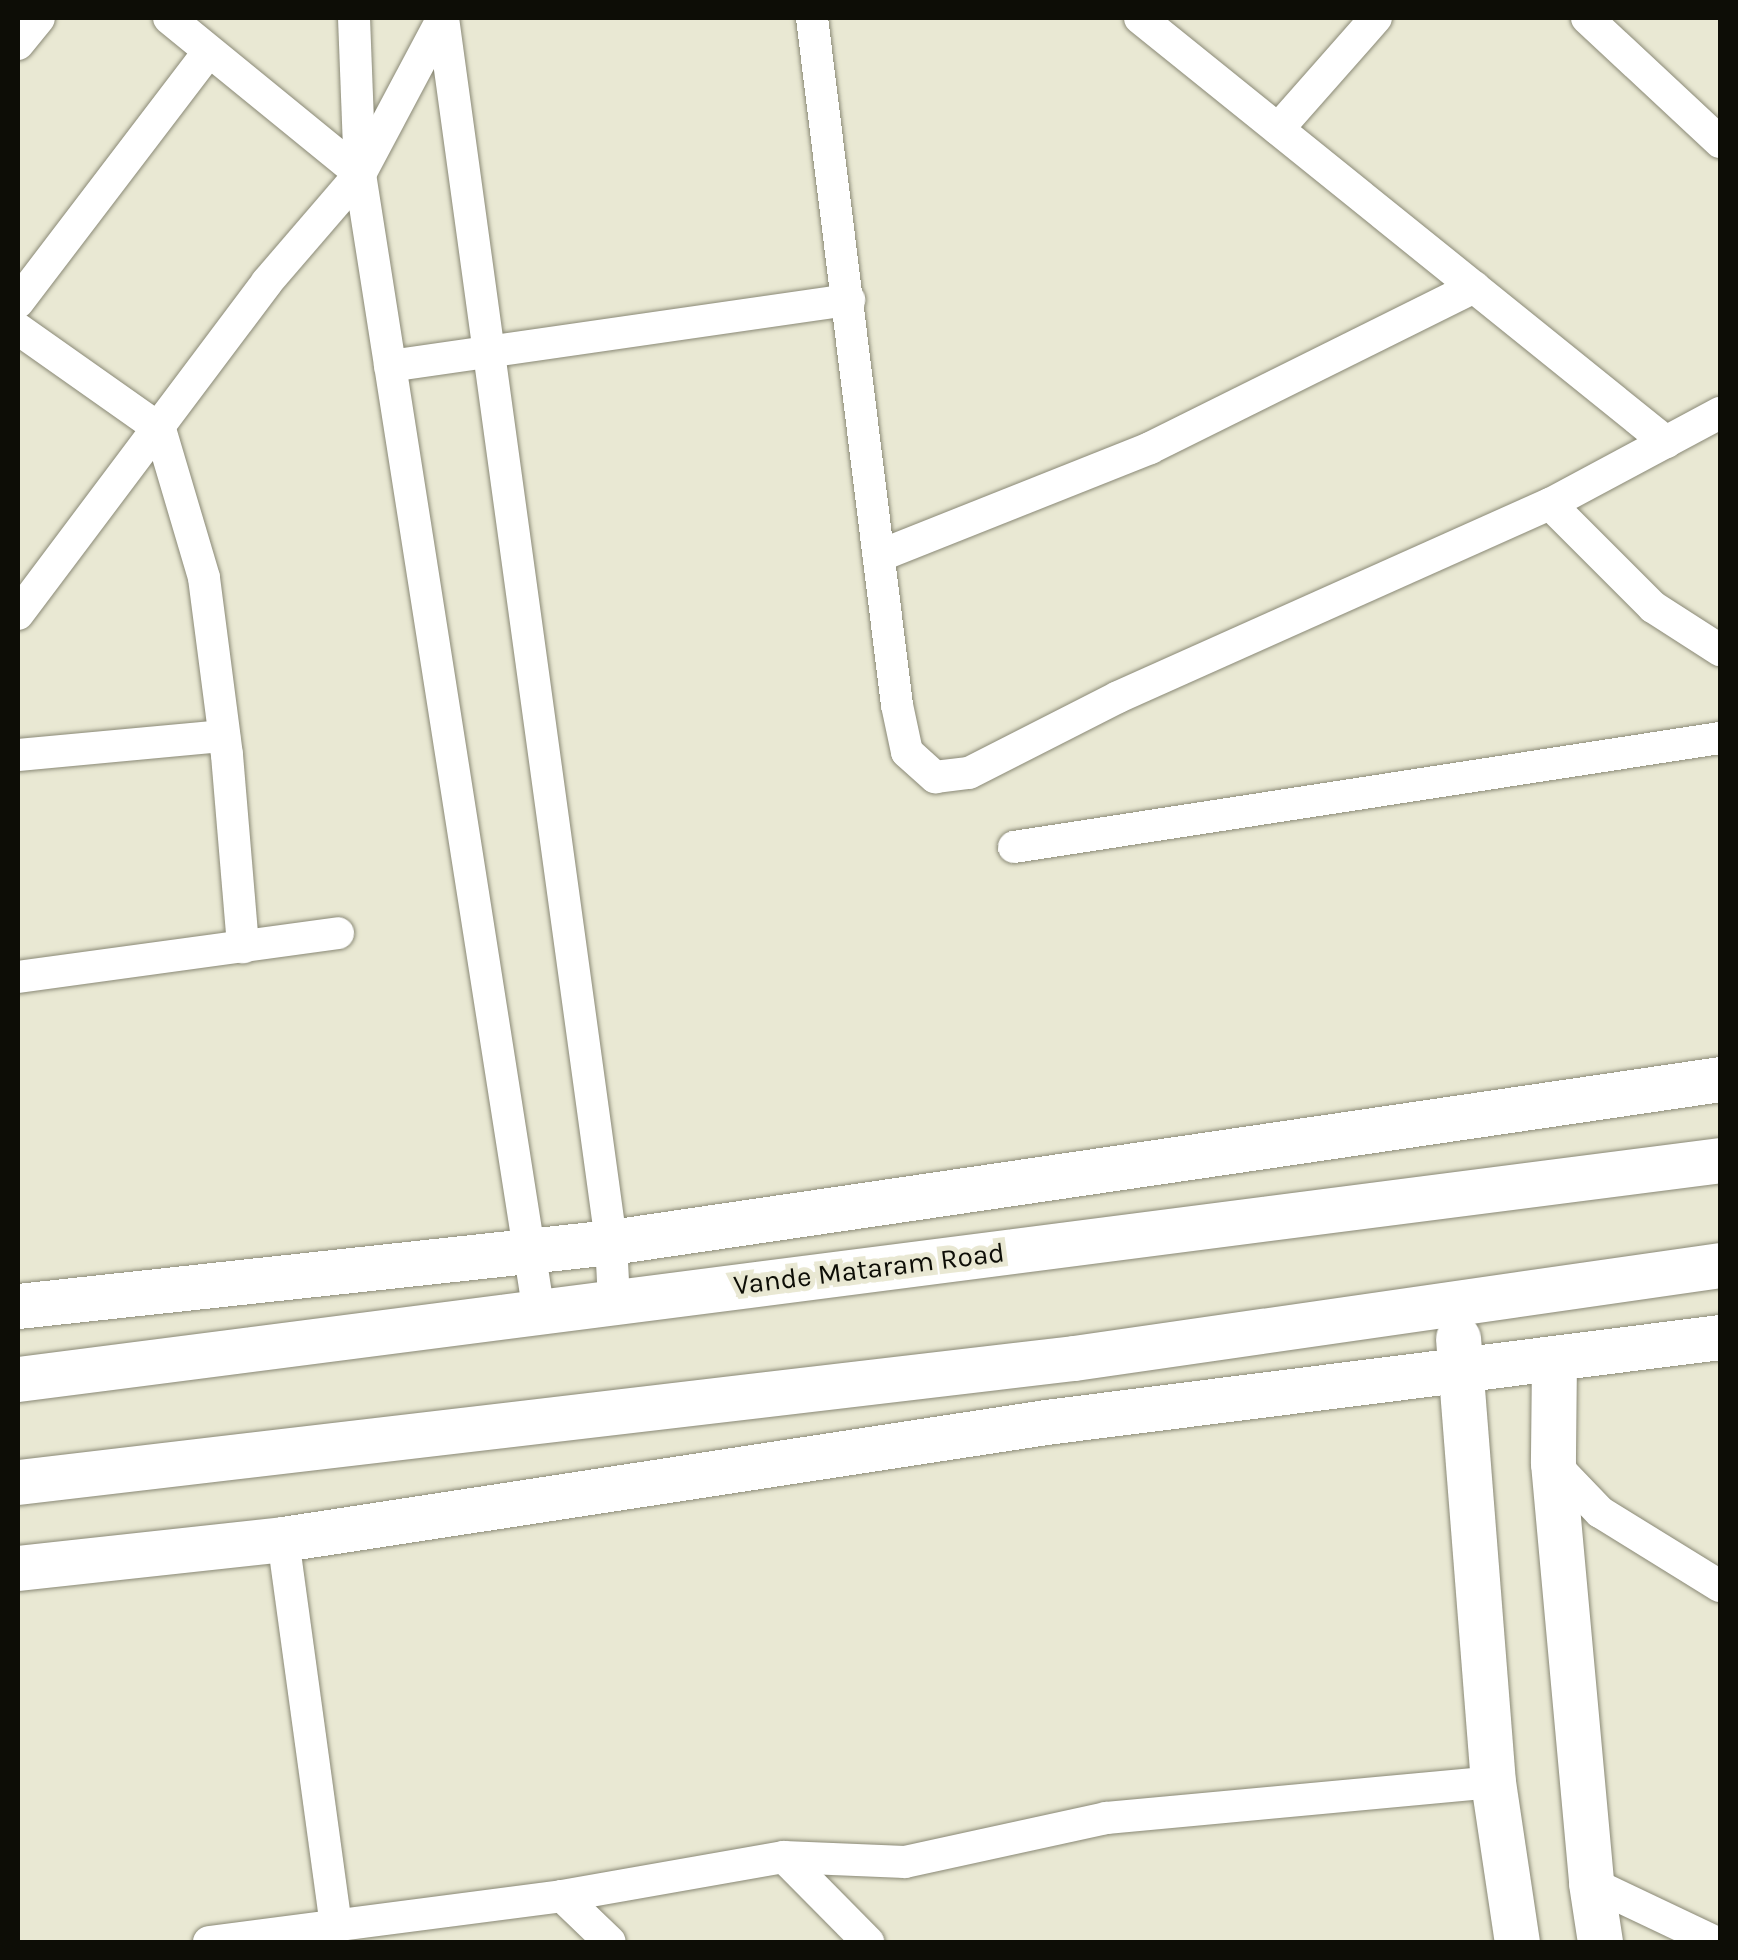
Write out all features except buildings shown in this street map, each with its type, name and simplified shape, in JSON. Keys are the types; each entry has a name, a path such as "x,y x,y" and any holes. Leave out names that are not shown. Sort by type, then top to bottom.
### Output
{"street":[{"path":"18,44 39,18"},
{"path":"168,18 360,174"},
{"path":"354,18 360,174 526,1252 539,1313"},
{"path":"18,614 267,282 360,174 443,18"},
{"path":"443,18 611,1242 614,1301"},
{"path":"812,18 896,705 907,752 935,777 969,773 1134,690 1550,504 1720,413"},
{"path":"1140,18 1666,442"},
{"path":"1278,129 1376,18"},
{"path":"1593,20 1720,142"},
{"path":"18,302 208,51"},
{"path":"879,556 1150,448 1474,287"},
{"path":"390,366 849,300"},
{"path":"18,329 160,429 204,578 244,947"},
{"path":"1550,504 1653,607 1720,650"},
{"path":"18,755 224,736"},
{"path":"1014,847 1720,738"},
{"path":"18,977 338,932"},
{"path":"18,1306 611,1242 1720,1079"},
{"name":"Vande Mataram Road","path":"18,1380 1720,1160"},
{"path":"18,1482 1074,1358 1456,1306 1720,1264"},
{"path":"1456,1306 1493,1782 1516,1942"},
{"path":"18,1568 283,1539 1046,1422 1720,1337"},
{"path":"1554,1359 1554,1463 1591,1883 1600,1942"},
{"path":"1554,1463 1600,1512 1720,1586"},
{"path":"283,1539 336,1926"},
{"path":"217,1942 562,1896 784,1857 905,1862 1106,1818 1493,1782"},
{"path":"784,1857 868,1942"},
{"path":"1591,1883 1715,1942"},
{"path":"562,1896 610,1942"}]}
